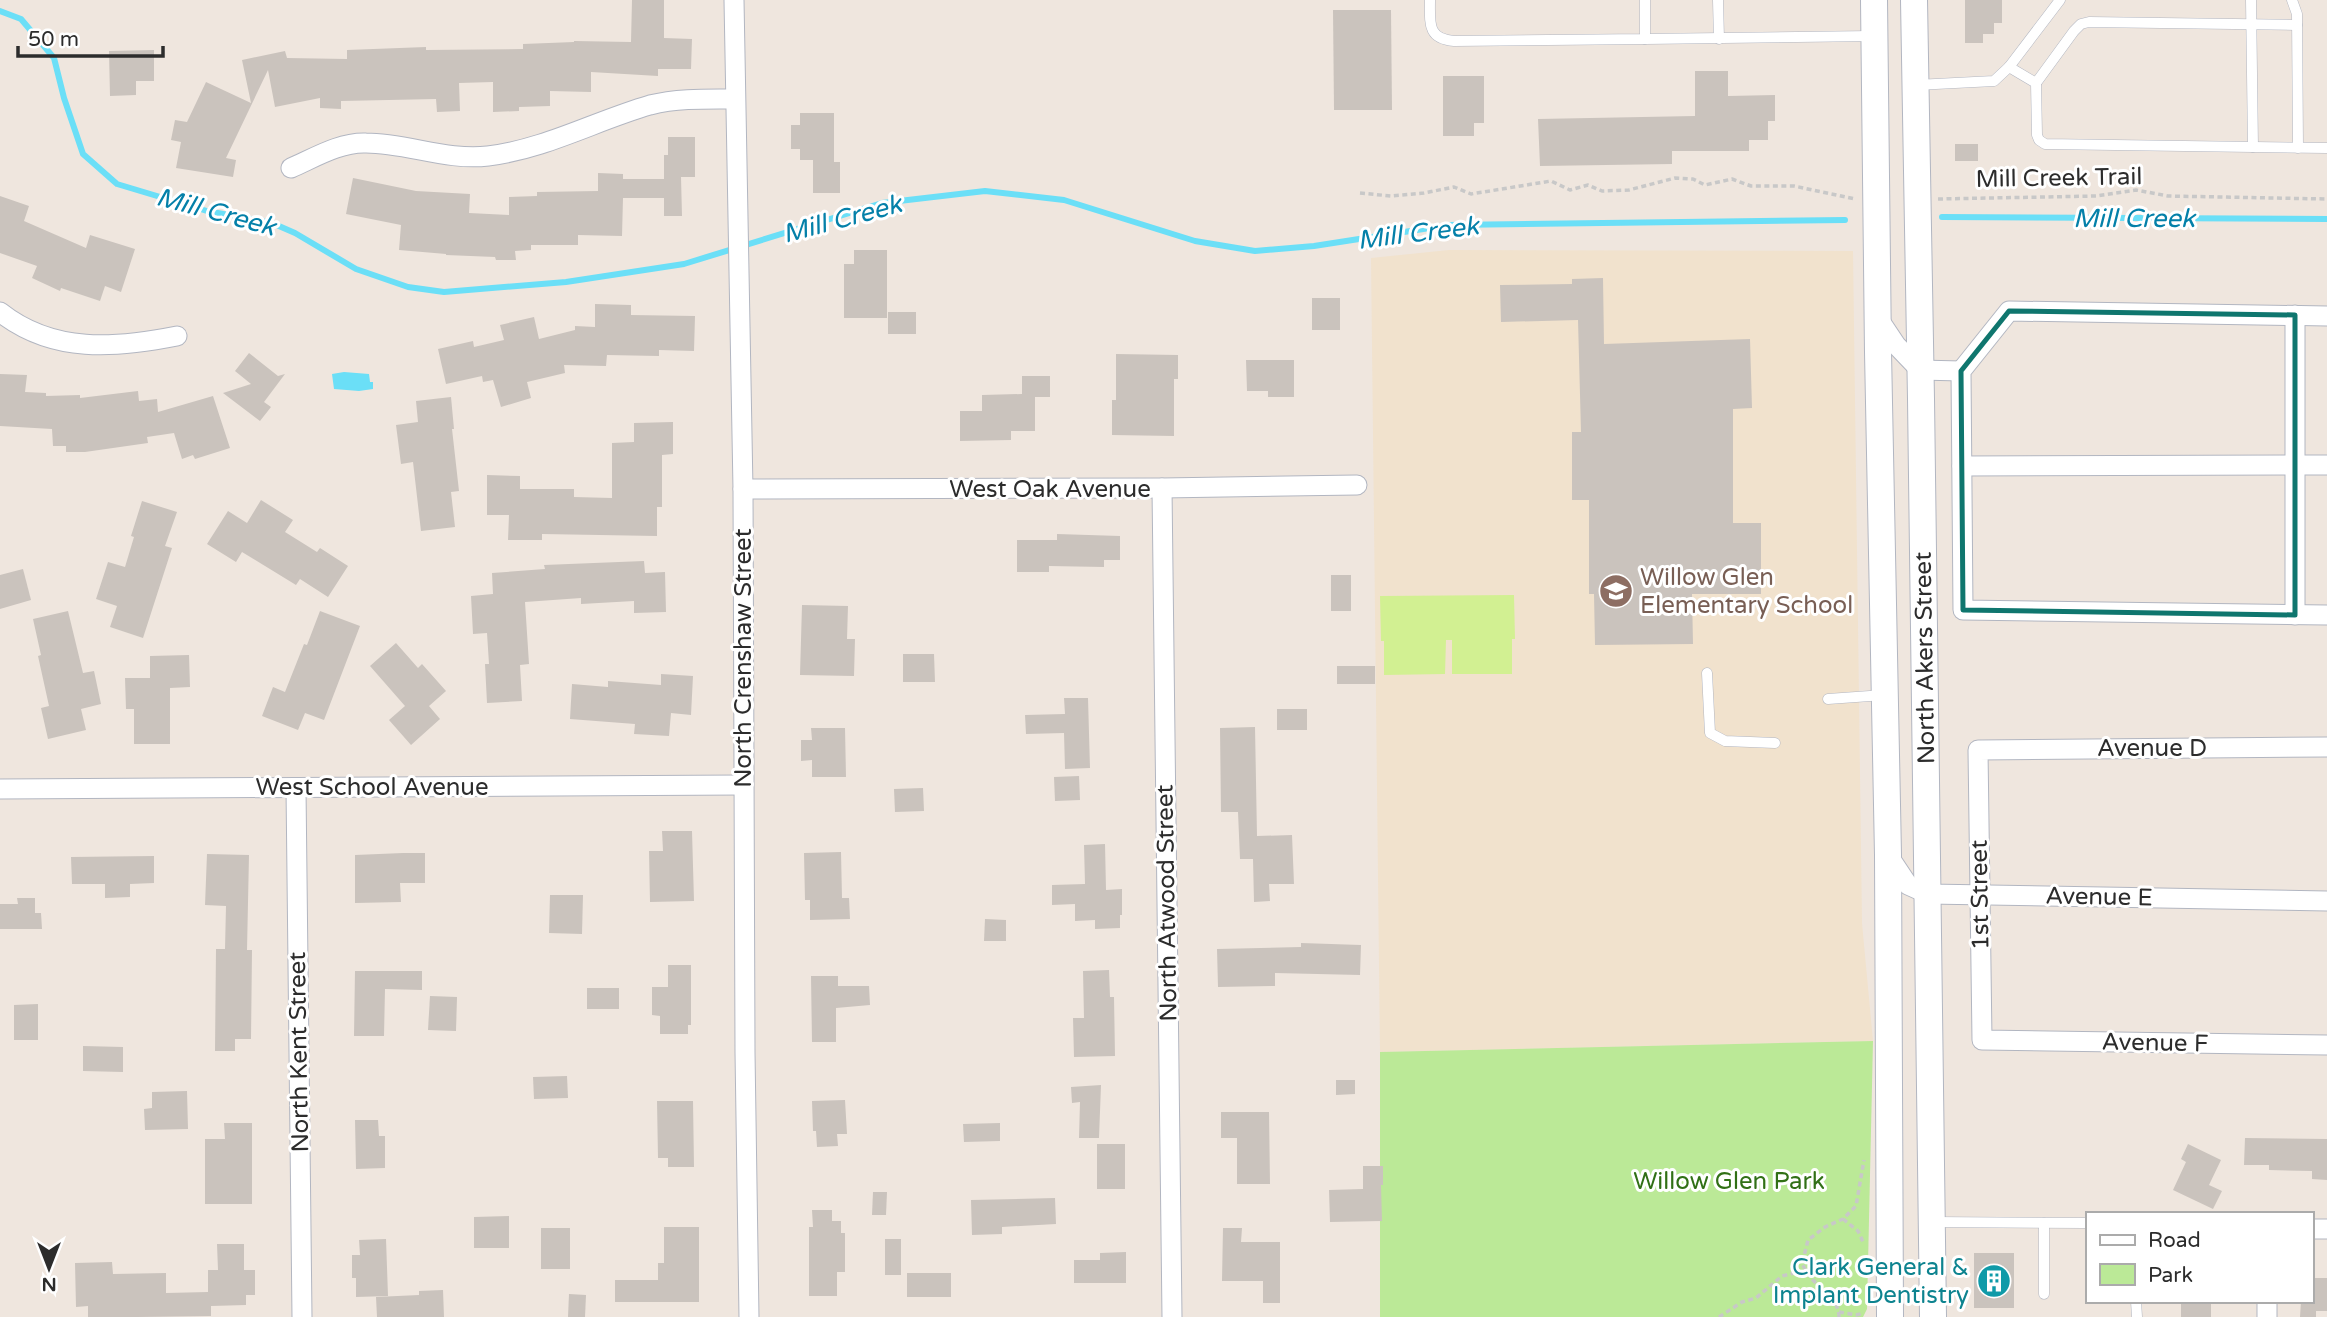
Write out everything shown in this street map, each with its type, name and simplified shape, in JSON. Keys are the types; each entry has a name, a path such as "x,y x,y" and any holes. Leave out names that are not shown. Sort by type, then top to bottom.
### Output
{"main road":[{"name":"North Akers Street","path":"1874,0 1888,855 1877,1315"},
{"name":"North Akers Street","path":"1914,0 1933,1317"}],"street":[{"name":"North Crenshaw Street","path":"734,0 743,489 743,785 749,1317"},
{"path":"291,168 337,148 365,142 441,154 485,157 520,151 563,138 653,104 691,99 735,99"},
{"path":"2327,316 2010,311 1961,371 1964,610 2327,615"},
{"path":"0,312 41,334 74,344 112,346 177,336"},
{"path":"2295,315 2295,615"},
{"path":"1878,317 1896,345 1920,370 1961,371"},
{"path":"1962,466 2327,465"},
{"name":"West Oak Avenue","path":"743,489 1357,485"},
{"name":"North Atwood Street","path":"1162,488 1172,1317"},
{"name":"Avenue D","path":"1978,750 2327,747"},
{"name":"1st Street","path":"1978,750 1982,1040"},
{"name":"West School Avenue","path":"0,789 743,785"},
{"name":"North Kent Street","path":"296,788 302,1317"},
{"path":"1888,855 1908,885 1928,894"},
{"name":"Avenue E","path":"1928,894 2327,901"},
{"name":"Avenue F","path":"1982,1040 2327,1045"}],"lane":[{"path":"1430,0 1432,30 1435,36 1443,40 1875,36"},
{"path":"1645,0 1646,39"},
{"path":"1718,0 1718,39"},
{"path":"1916,85 1994,81 2009,66 2060,0"},
{"path":"2251,0 2253,146"},
{"path":"2292,0 2297,14 2298,148"},
{"path":"2297,25 2081,24 2036,83 2037,135 2039,141 2045,144 2327,148"},
{"path":"2009,66 2036,83"},
{"path":"1707,673 1710,733 1724,741 1775,743"},
{"path":"1828,699 1884,695"},
{"path":"1931,1222 2086,1223"},
{"path":"2044,1223 2044,1294"}],"path":[{"path":"1360,192 1391,196 1454,187 1471,194 1551,181 1570,190 1588,186 1602,191 1629,190 1675,178 1693,179 1704,185 1732,179 1751,186 1794,186 1853,199 1877,201"},
{"name":"Mill Creek Trail","path":"1918,198 2096,196 2136,190 2168,196 2327,199"},
{"path":"1864,1160 1856,1206 1843,1219 1825,1227 1808,1240 1802,1264 1833,1299 1839,1315 1877,1315"},
{"path":"1843,1219 1858,1231 1864,1244"},
{"path":"1719,1317 1742,1302 1756,1298 1782,1276 1794,1273 1809,1274"}],"highlighted area":[{"path":"2009,311 2295,315 2295,615 1963,610 1961,371"}],"shaded area":[{"name":"Willow Glen Elementary School","path":"1449,250 1853,251 1862,923 1873,1041 1380,1052 1371,258"}],"green space":[{"path":"1514,595 1515,639 1512,639 1512,674 1452,674 1452,640 1446,640 1445,674 1384,675 1380,596"},
{"name":"Willow Glen Park","path":"1873,1041 1867,1309 1863,1317 1380,1317 1380,1052"}],"water":[{"path":"332,374 369,374 373,389 334,389"}],"building":[{"path":"632,0 664,0 664,38 692,39 691,69 658,69 658,76 591,72 591,92 550,91 550,106 519,107 519,111 493,112 493,82 459,83 460,111 437,112 436,99 341,101 341,109 320,108 320,98 275,107 268,70 226,158 236,160 233,177 176,168 181,142 171,140 175,120 187,122 206,82 251,103 242,60 285,51 287,58 347,59 347,50 426,47 426,50 523,49 523,44 631,42"},
{"path":"1965,0 2002,0 2002,23 1994,23 1994,34 1983,34 1983,43 1965,43"},
{"path":"1333,10 1391,10 1392,110 1334,110"},
{"path":"154,50 154,81 136,81 136,95 110,96 109,51"},
{"path":"1695,71 1728,71 1728,96 1775,95 1775,121 1768,121 1768,140 1749,140 1749,151 1672,151 1672,164 1540,166 1538,119 1695,116"},
{"path":"1443,76 1484,76 1484,123 1474,123 1474,136 1443,136"},
{"path":"800,113 834,113 834,162 840,162 840,193 813,193 813,160 800,160 800,149 791,149 791,125 800,125"},
{"path":"668,137 695,137 695,177 681,177 682,216 664,216 664,198 623,198 622,236 578,235 578,245 531,245 531,250 515,251 516,260 496,260 495,257 399,250 401,225 346,214 353,178 416,191 470,194 469,213 509,215 509,197 537,196 537,192 598,191 598,173 623,174 623,179 664,179 664,155 668,155"},
{"path":"1955,144 1978,144 1978,161 1955,161"},
{"path":"0,196 29,206 24,221 86,248 90,235 135,249 121,292 105,286 100,301 61,288 60,291 32,278 37,266 0,253"},
{"path":"854,250 887,250 887,318 844,318 844,264 854,264"},
{"path":"1603,278 1604,344 1750,339 1752,408 1733,409 1733,523 1761,523 1761,594 1692,594 1693,644 1595,645 1594,594 1589,594 1589,500 1572,500 1572,432 1581,432 1578,320 1501,322 1500,285 1572,284 1572,279"},
{"path":"1312,298 1340,298 1340,330 1312,330"},
{"path":"595,304 631,305 631,315 695,316 694,351 659,350 659,356 607,355 606,366 564,365 565,373 527,382 531,398 501,407 493,380 483,382 482,376 446,384 438,349 473,341 474,347 504,340 500,325 534,317 539,339 575,330 575,326 595,327"},
{"path":"888,312 916,312 916,334 888,334"},
{"path":"249,353 278,376 285,374 264,402 271,407 260,421 223,393 251,384 235,371"},
{"path":"1116,354 1178,355 1178,379 1174,379 1174,436 1112,435 1112,400 1116,400"},
{"path":"1246,360 1294,360 1294,397 1268,397 1268,391 1247,391"},
{"path":"0,374 27,375 25,392 46,393 46,396 80,395 80,398 138,391 139,401 157,399 158,412 213,396 230,448 195,459 193,455 182,459 174,433 147,437 148,443 66,452 66,446 53,446 52,429 0,426"},
{"path":"1022,376 1050,376 1050,397 1035,397 1035,431 1011,431 1011,440 960,441 960,411 982,411 982,395 1022,394"},
{"path":"451,397 459,491 451,492 455,527 421,531 413,462 401,464 396,425 418,422 416,401"},
{"path":"673,422 673,454 662,455 662,507 657,507 657,536 542,534 542,540 508,540 509,515 487,515 487,475 520,476 520,489 574,489 574,497 612,498 612,443 634,442 634,423"},
{"path":"261,500 293,520 285,532 317,552 320,548 348,566 328,597 300,579 296,585 242,552 236,562 207,544 228,511 247,523"},
{"path":"142,501 177,512 165,546 172,548 143,638 110,627 117,606 96,599 108,562 125,567"},
{"path":"1057,534 1120,536 1120,560 1104,560 1104,567 1049,566 1049,572 1017,572 1017,540 1057,540"},
{"path":"644,561 645,573 665,572 666,612 634,613 634,601 581,604 581,598 525,602 529,664 520,665 522,701 487,703 487,633 473,634 471,596 493,594 492,573 545,569 544,565"},
{"path":"23,569 31,600 0,609 0,575"},
{"path":"1331,575 1351,575 1351,611 1331,611"},
{"path":"802,605 848,606 847,639 855,639 854,676 800,675"},
{"path":"68,611 83,673 94,671 101,704 81,709 86,730 48,739 41,708 49,706 33,619"},
{"path":"320,611 360,626 324,720 305,713 298,730 262,716 273,687 285,692"},
{"path":"396,643 418,668 422,664 446,691 429,706 440,719 411,745 389,720 405,706 370,666"},
{"path":"903,654 934,654 935,682 903,682"},
{"path":"189,655 190,687 170,688 170,744 134,744 134,709 126,709 125,678 150,678 150,656"},
{"path":"1337,666 1375,666 1375,684 1337,684"},
{"path":"661,674 693,676 691,715 671,713 669,736 634,734 635,724 570,719 572,684 608,687 608,681 661,685"},
{"path":"1064,698 1088,698 1090,768 1065,769 1064,733 1026,734 1025,715 1065,714"},
{"path":"1277,709 1307,709 1307,730 1277,730"},
{"path":"1255,727 1257,836 1292,835 1294,884 1269,884 1270,901 1254,902 1253,859 1240,859 1238,812 1221,812 1220,728"},
{"path":"811,728 845,728 846,777 812,777 812,760 801,761 801,740 812,740"},
{"path":"1079,776 1080,800 1055,801 1054,777"},
{"path":"923,788 924,811 895,812 894,789"},
{"path":"662,831 692,831 694,901 650,902 649,851 663,851"},
{"path":"1105,844 1106,890 1122,889 1122,915 1120,928 1095,929 1095,920 1075,921 1075,904 1052,905 1052,885 1085,884 1084,845"},
{"path":"841,852 842,898 849,898 850,919 810,920 810,900 805,900 804,853"},
{"path":"425,853 425,883 400,883 401,902 355,903 355,855"},
{"path":"207,854 249,855 247,950 252,950 251,1039 235,1039 235,1051 215,1051 216,949 225,949 226,906 205,905"},
{"path":"154,856 154,883 130,884 130,897 105,898 105,884 72,884 71,857"},
{"path":"550,895 583,895 582,934 549,933"},
{"path":"17,898 35,898 35,913 41,913 42,929 0,929 0,904 18,904"},
{"path":"985,919 1006,920 1006,941 984,941"},
{"path":"1301,943 1361,945 1360,975 1275,973 1275,986 1218,987 1217,949 1301,947"},
{"path":"668,965 691,965 691,1025 688,1025 688,1034 660,1034 660,1016 652,1015 652,987 668,987"},
{"path":"1109,970 1110,997 1114,997 1115,1056 1074,1057 1073,1018 1084,1018 1083,971"},
{"path":"355,971 422,971 422,990 385,989 384,1036 354,1036"},
{"path":"811,976 838,976 838,986 869,986 870,1005 836,1008 836,1042 812,1042"},
{"path":"587,988 619,988 619,1009 587,1009"},
{"path":"430,996 457,997 456,1031 428,1030"},
{"path":"38,1004 38,1040 14,1040 14,1005"},
{"path":"83,1046 123,1047 123,1072 83,1071"},
{"path":"567,1076 568,1098 534,1099 533,1077"},
{"path":"1336,1080 1355,1080 1355,1094 1336,1095"},
{"path":"1101,1085 1099,1138 1079,1138 1080,1102 1072,1103 1071,1087"},
{"path":"187,1091 188,1129 145,1130 144,1109 152,1108 152,1092"},
{"path":"845,1100 847,1134 837,1134 838,1146 817,1147 816,1131 813,1131 812,1101"},
{"path":"657,1101 693,1101 694,1167 668,1167 668,1158 658,1158"},
{"path":"1221,1112 1269,1112 1270,1184 1237,1184 1237,1138 1221,1138"},
{"path":"355,1120 378,1120 379,1136 385,1136 385,1168 356,1169"},
{"path":"224,1123 252,1123 252,1204 205,1204 205,1139 225,1139"},
{"path":"1000,1123 1000,1141 964,1142 963,1124"},
{"path":"2245,1138 2327,1139 2327,1180 2312,1179 2312,1171 2269,1170 2269,1165 2244,1165"},
{"path":"1097,1144 1125,1144 1125,1189 1097,1189"},
{"path":"2188,1144 2221,1160 2209,1185 2222,1191 2213,1209 2173,1190 2186,1162 2181,1159"},
{"path":"1363,1166 1383,1166 1382,1221 1330,1222 1329,1190 1363,1189"},
{"path":"873,1192 887,1192 886,1215 872,1215"},
{"path":"1055,1198 1056,1224 1002,1227 1002,1234 972,1235 971,1200"},
{"path":"812,1210 832,1210 832,1221 841,1221 841,1233 845,1233 845,1272 837,1272 837,1296 809,1296 809,1227 813,1227"},
{"path":"509,1216 509,1248 474,1248 474,1217"},
{"path":"664,1227 699,1227 699,1302 615,1302 615,1280 658,1280 658,1263 664,1263"},
{"path":"541,1228 570,1228 570,1269 541,1269"},
{"path":"1223,1228 1242,1228 1241,1242 1280,1242 1280,1303 1263,1303 1263,1281 1222,1281"},
{"path":"386,1239 388,1296 356,1297 356,1278 352,1278 352,1255 360,1255 359,1240"},
{"path":"885,1239 901,1239 901,1275 885,1275"},
{"path":"217,1244 244,1244 244,1270 255,1270 255,1295 246,1295 246,1305 211,1306 211,1316 138,1317 88,1317 88,1306 76,1307 75,1263 112,1262 113,1274 166,1273 166,1293 208,1292 208,1270 218,1270"},
{"path":"1126,1252 1126,1283 1074,1283 1074,1260 1100,1260 1100,1253"},
{"name":"Clark General & Implant Dentistry","path":"1974,1253 2014,1253 2014,1308 1974,1308"},
{"path":"907,1273 951,1273 951,1297 907,1297"},
{"path":"2313,1278 2327,1278 2327,1311 2316,1311 2316,1317 2300,1317 2301,1303 2313,1303"},
{"path":"443,1290 444,1317 377,1317 376,1297 419,1295 419,1291"},
{"path":"569,1294 586,1295 585,1317 568,1317"},
{"path":"2181,1303 2211,1303 2211,1317 2181,1317"}],"waterway":[{"name":"Mill Creek","path":"0,11 21,19 54,58 83,154 117,184 207,211 272,223 295,233 356,269 408,287 444,292 566,282 684,264 882,203 985,191 1064,200 1195,241 1255,251 1314,246 1449,225 1845,220"},
{"name":"Mill Creek","path":"1942,217 2327,219"}],"place":[{"name":"Willow Glen Elementary School","path":"1616,591"},
{"name":"Clark General & Implant Dentistry","path":"1994,1281"}]}
